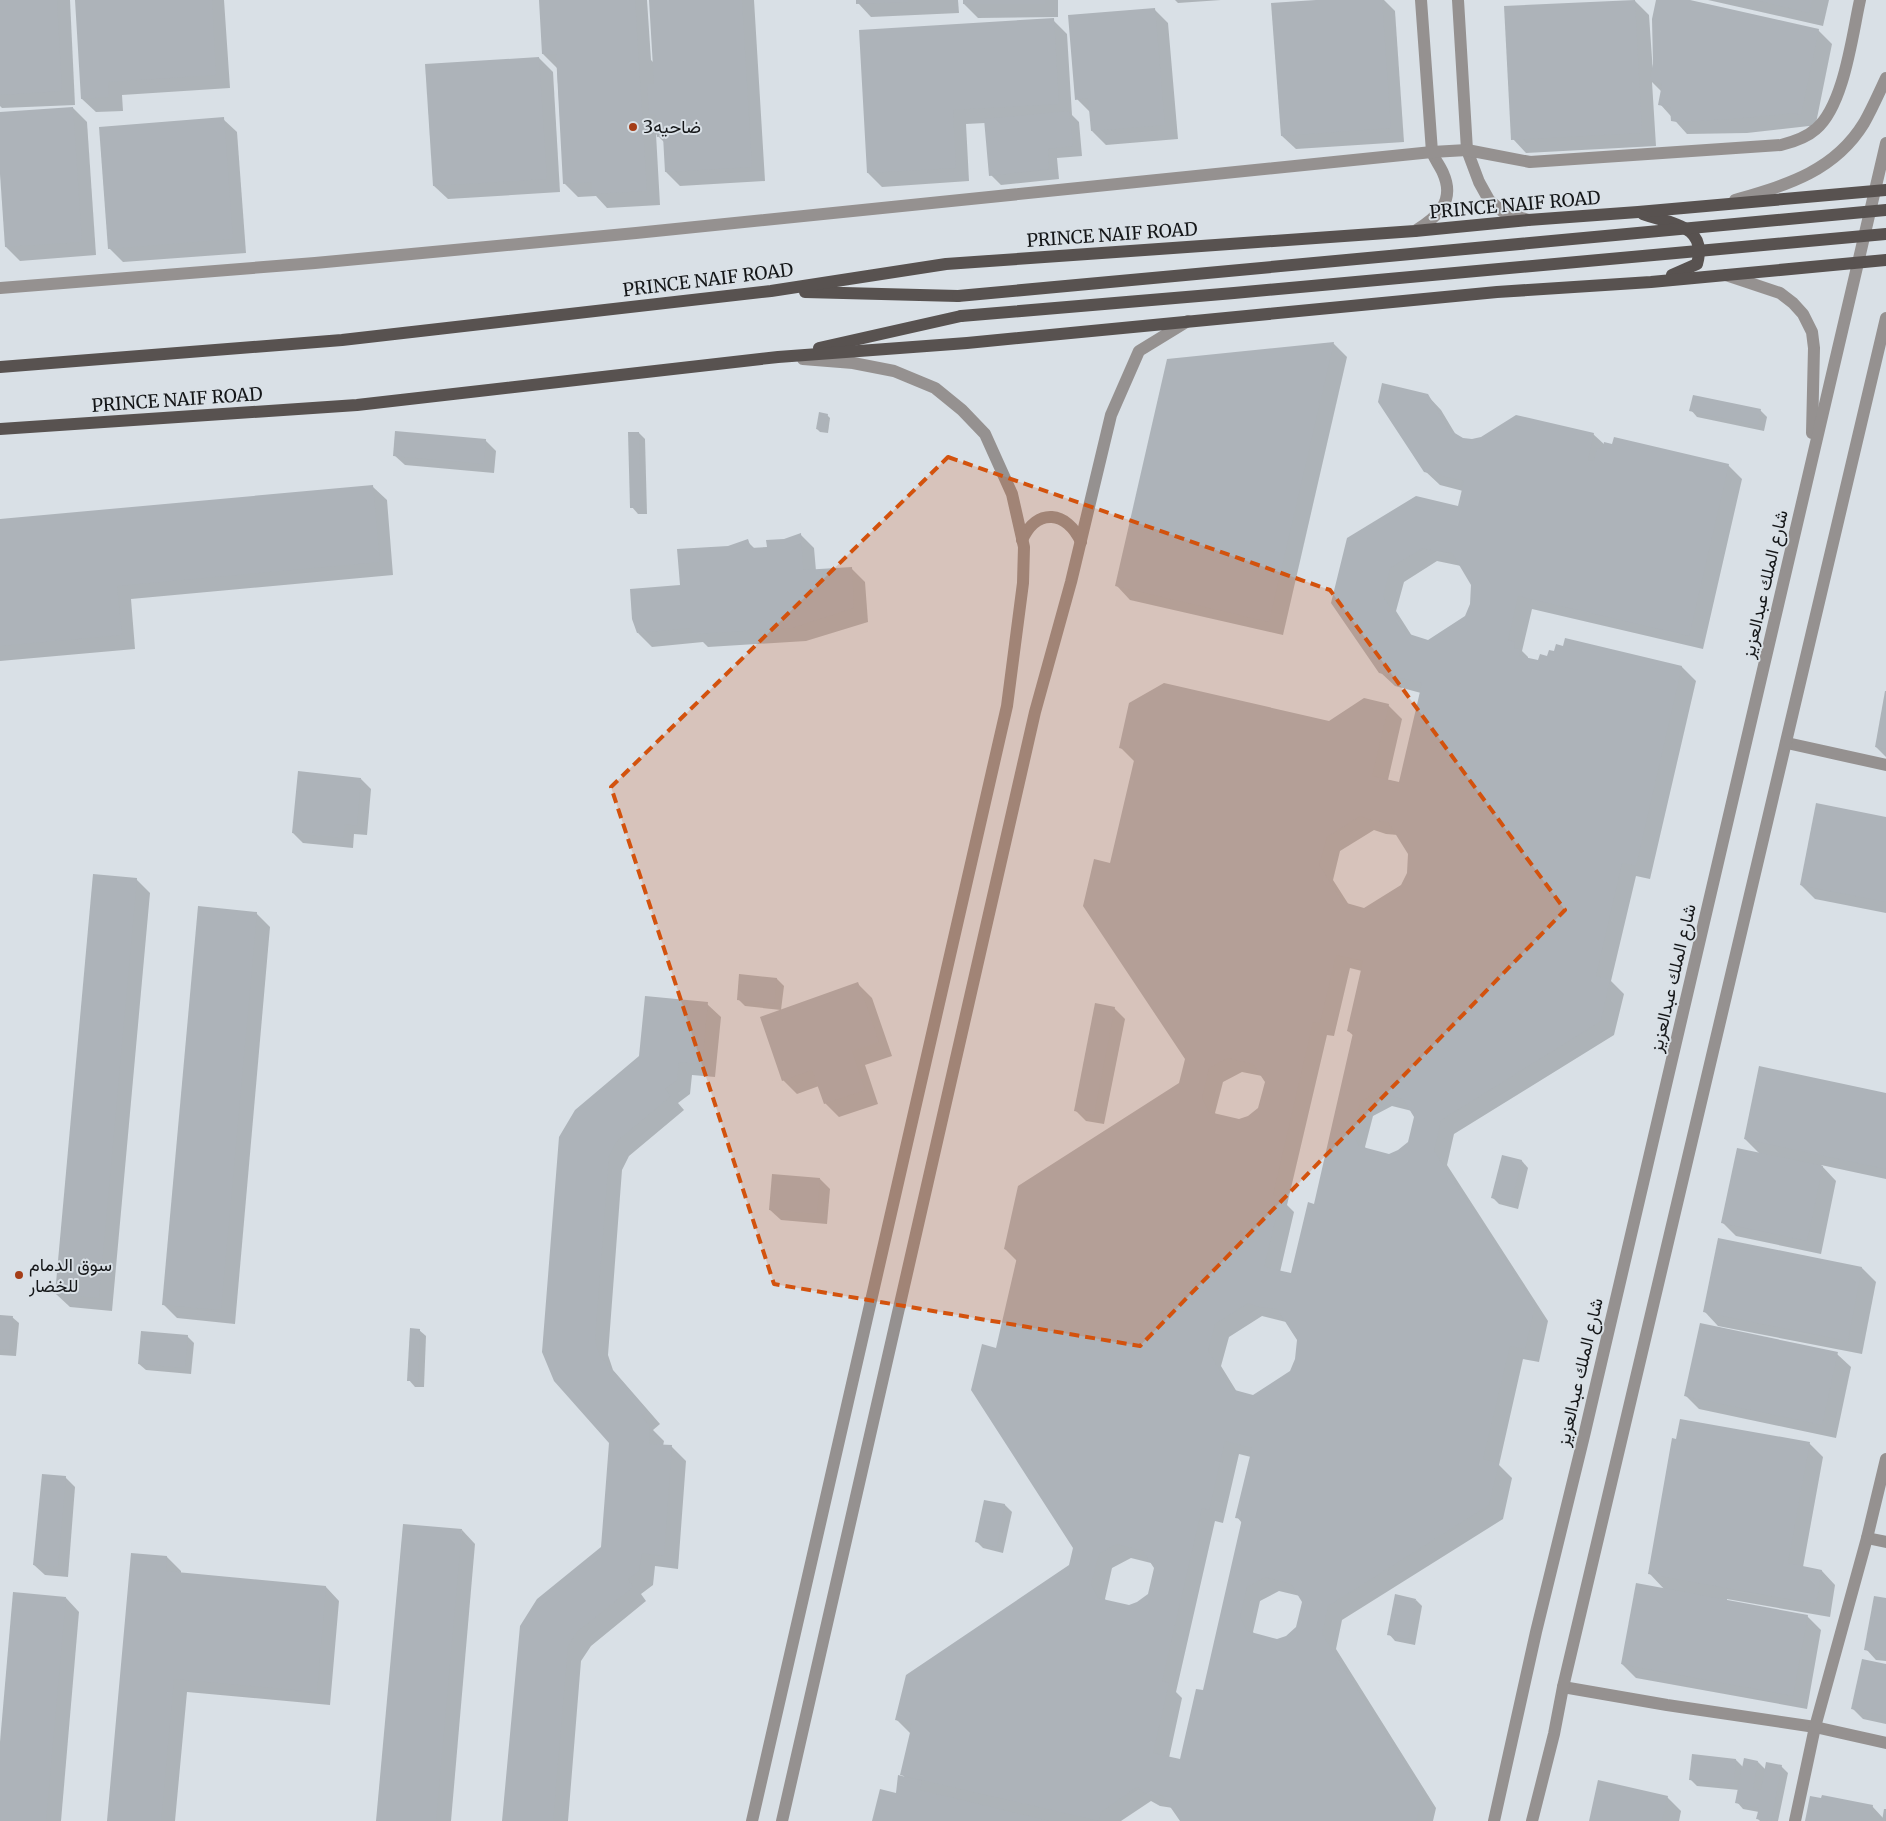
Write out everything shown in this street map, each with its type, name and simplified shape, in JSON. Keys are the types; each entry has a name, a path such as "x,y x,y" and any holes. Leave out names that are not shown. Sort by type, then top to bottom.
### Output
{"main road":[{"name":"PRINCE NAIF ROAD","path":"0,367 342,340 770,291 946,264 1415,231 1880,190"},
{"path":"770,291 958,296 1886,210"},
{"path":"1638,212 1680,226 1694,233 1699,243 1700,253 1697,264 1680,273 1651,282"},
{"path":"778,357 961,316 1886,234"},
{"path":"778,357 967,343 1498,292 1651,282 1886,260"},
{"name":"PRINCE NAIF ROAD","path":"0,429 357,405 778,357"}],"street":[{"path":"1415,231 1440,213 1446,202 1447,188 1432,152 1421,0"},
{"path":"1458,0 1467,150 1479,182 1489,200 1502,211 1528,220"},
{"path":"0,288 305,264 627,234 1432,152 1467,150 1530,162 1781,145 1800,140 1816,130 1829,114 1839,93 1860,0"},
{"path":"1726,203 1785,185 1808,175 1825,164 1846,145 1864,123 1886,78"},
{"name":"شارع الملك عبدالعزيز","path":"1494,1821 1536,1632 1584,1436 1858,263 1880,190 1886,143"},
{"path":"1724,274 1780,294 1793,303 1803,314 1812,332 1814,348 1812,458"},
{"path":"1532,1821 1886,318"},
{"path":"782,1821 1035,712 1111,415 1139,351 1188,322"},
{"path":"1871,381 1886,352"},
{"path":"752,1821 1007,706 1023,583 1024,547 1012,494 985,434 962,410 935,388 894,372 853,363 778,357"},
{"path":"1022,540 1028,527 1040,518 1054,516 1068,523 1080,542"},
{"path":"1787,743 1886,765"},
{"path":"1795,1821 1816,1727 1867,1538 1886,1459"},
{"path":"1867,1538 1886,1542"},
{"path":"1563,1687 1667,1705 1816,1727 1886,1743"}],"highlighted area":[{"path":"948,457 1330,590 1565,910 1140,1346 774,1284 611,787"}],"building":[{"path":"0,0 57,0 62,91 0,95"},
{"path":"75,0 212,0 216,75 108,82 109,97 81,99"},
{"path":"539,0 635,0 647,191 592,194 592,182 563,184 556,54 542,54"},
{"path":"649,0 742,0 752,167 665,172 663,136 657,137 655,114 649,114 647,84 654,84"},
{"path":"856,0 908,0 908,2 856,4"},
{"path":"963,0 1045,0 1045,4 963,4"},
{"path":"1316,0 1382,0 1391,128 1281,136 1271,3"},
{"path":"1635,0 1642,133 1511,140 1504,6"},
{"path":"1656,0 1690,0 1819,29 1801,115 1794,113 1733,119 1671,121 1670,107 1658,105 1662,84 1649,81 1653,64 1652,19"},
{"path":"1755,0 1812,0 1809,13"},
{"path":"1155,8 1165,125 1091,131 1088,98 1075,100 1068,15"},
{"path":"1054,18 1059,104 953,110 956,168 867,173 859,30"},
{"path":"539,57 547,179 433,186 425,64"},
{"path":"73,107 82,242 5,247 0,174 0,112"},
{"path":"1069,111 1073,146 1048,149 1049,169 989,176 984,119"},
{"path":"224,117 233,239 108,249 99,127"},
{"path":"1334,342 1269,622 1115,586 1167,359"},
{"path":"1382,383 1428,394 1448,429 1463,438 1481,437 1516,415 1594,433 1588,460 1594,461 1597,448 1603,449 1604,442 1612,444 1614,437 1729,464 1689,636 1518,596 1508,640 1515,642 1514,648 1520,649 1519,656 1538,660 1540,654 1547,656 1549,650 1554,651 1556,644 1563,646 1565,638 1682,666 1636,866 1622,863 1596,976 1610,979 1601,1021 1441,1120 1434,1151 1535,1306 1525,1349 1510,1346 1483,1459 1499,1463 1489,1505 1328,1606 1322,1634 1423,1793 1416,1821 1180,1821 1162,1795 1145,1793 1137,1787 1101,1812 1099,1821 900,1775 912,1724 895,1720 906,1675 1069,1565 1073,1548 971,1390 982,1344 996,1348 1018,1253 1004,1249 1018,1186 1179,1083 1185,1059 1083,906 1094,859 1110,863 1136,752 1119,748 1129,703 1164,683 1329,721 1364,698 1389,704 1372,776 1399,782 1422,683 1379,673 1331,603 1347,538 1416,496 1458,506 1464,481 1424,472 1378,402","holes":["1423,548 1452,553 1471,585 1470,604 1465,616 1428,640 1406,633 1383,596 1390,568","1360,816 1371,820 1388,822 1408,854 1407,873 1401,885 1364,908 1343,902 1319,865 1327,837","1336,955 1363,961 1347,1031 1353,1033 1314,1204 1308,1202 1291,1273 1264,1267 1281,1197 1273,1195 1313,1022 1320,1023","1227,1058 1253,1064 1265,1082 1258,1108 1248,1116 1239,1119 1209,1112 1202,1098 1209,1068","1377,1092 1403,1099 1414,1117 1408,1142 1389,1154 1359,1146 1352,1132 1360,1102","1248,1303 1259,1307 1277,1309 1297,1340 1295,1359 1290,1371 1253,1395 1231,1389 1208,1351 1215,1324","1225,1441 1252,1448 1235,1518 1242,1519 1203,1690 1196,1689 1180,1759 1153,1753 1169,1683 1162,1681 1202,1508 1209,1510","1116,1544 1143,1551 1154,1568 1148,1594 1129,1605 1098,1598 1091,1584 1099,1554","1265,1577 1291,1584 1302,1602 1296,1627 1286,1636 1277,1639 1247,1631 1240,1617 1247,1587"]},
{"path":"1693,395 1761,409 1757,425 1689,411"},
{"path":"819,412 828,414 825,431 816,429"},
{"path":"395,431 486,439 484,464 393,456"},
{"path":"628,432 639,432 641,508 630,508"},
{"path":"373,485 380,562 117,586 122,635 0,646 0,519"},
{"path":"801,533 803,570 852,567 854,608 792,628 693,634 691,628 637,633 632,619 630,589 680,585 677,549 728,546 748,539 751,548 767,547 766,540 784,539"},
{"path":"1886,691 1886,749 1875,747"},
{"path":"298,771 361,778 357,826 345,824 343,838 292,833"},
{"path":"1816,803 1886,817 1886,902 1800,885"},
{"path":"93,874 137,878 99,1298 55,1294"},
{"path":"198,906 257,912 221,1310 162,1305"},
{"path":"739,974 777,978 774,1004 737,1000"},
{"path":"858,982 879,1042 852,1051 865,1090 824,1104 812,1070 782,1081 760,1017"},
{"path":"645,996 708,1002 702,1064 679,1062 677,1080 665,1089 671,1096 616,1142 609,1156 595,1340 599,1355 647,1410 641,1416 650,1426 649,1444 672,1445 664,1556 642,1553 639,1571 628,1579 633,1587 577,1632 568,1646 553,1821 502,1821 520,1626 537,1599 601,1547 609,1443 554,1381 542,1352 559,1137 575,1110 639,1056"},
{"path":"1095,1003 1115,1007 1094,1115 1074,1111"},
{"path":"1759,1066 1886,1093 1886,1169 1744,1139"},
{"path":"1737,1148 1823,1166 1807,1241 1721,1223"},
{"path":"1502,1155 1522,1160 1511,1203 1491,1198"},
{"path":"772,1174 820,1178 817,1214 769,1210"},
{"path":"1718,1238 1862,1267 1848,1341 1703,1312"},
{"path":"0,1315 13,1316 9,1350 0,1349"},
{"path":"1700,1323 1838,1352 1822,1425 1684,1396"},
{"path":"410,1328 420,1329 418,1381 407,1381"},
{"path":"141,1331 188,1335 185,1368 138,1364"},
{"path":"1680,1419 1810,1442 1788,1563 1822,1570 1816,1604 1648,1574 1672,1438 1676,1439"},
{"path":"42,1474 66,1476 58,1567 33,1565"},
{"path":"984,1500 1005,1504 997,1547 975,1542"},
{"path":"403,1524 462,1529 436,1821 376,1821"},
{"path":"131,1553 167,1556 166,1571 326,1586 317,1692 174,1679 161,1821 107,1821"},
{"path":"1636,1583 1808,1615 1793,1696 1621,1664"},
{"path":"13,1592 66,1597 46,1821 0,1821 0,1742"},
{"path":"1395,1594 1416,1599 1408,1639 1387,1635"},
{"path":"1874,1596 1886,1598 1886,1654 1864,1650"},
{"path":"1862,1659 1886,1664 1886,1716 1851,1709"},
{"path":"1692,1754 1736,1759 1734,1784 1689,1780"},
{"path":"1744,1758 1758,1761 1753,1789 1761,1790 1766,1762 1782,1765 1771,1821 1756,1819 1759,1808 1735,1803"},
{"path":"898,1775 922,1781 920,1790 1049,1821 872,1821 880,1789 896,1793"},
{"path":"1598,1780 1668,1796 1662,1821 1589,1821"},
{"path":"1822,1795 1873,1805 1870,1821 1805,1821 1810,1796 1821,1798"},
{"path":"1884,1809 1886,1809 1886,1821 1882,1821"}],"place":[{"name":"ضاحيه3","path":"633,127"},
{"name":"سوق الدمام للخضار","path":"19,1275"}]}
